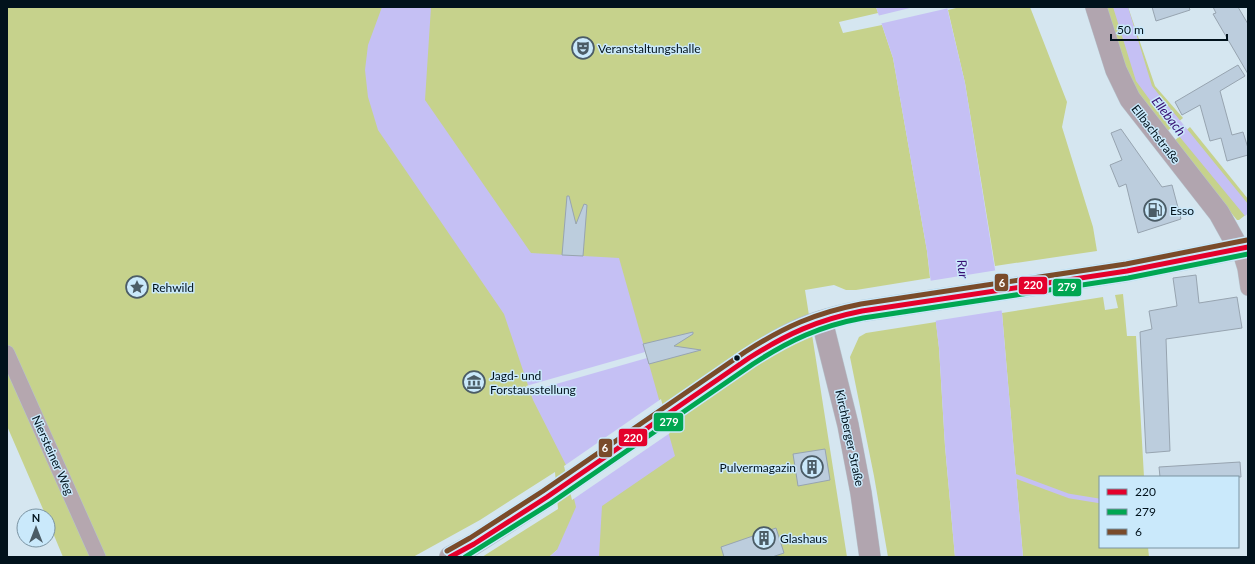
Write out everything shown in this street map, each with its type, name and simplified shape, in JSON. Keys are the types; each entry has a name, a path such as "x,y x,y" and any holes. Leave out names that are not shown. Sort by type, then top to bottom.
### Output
{"main road":[{"name":"Ellbachstraße","path":"1096,7 1122,86 1130,99 1219,213 1244,248"},
{"path":"450,557 474,544 547,497 749,358 778,341 831,318 1142,268 1244,248"},
{"name":"Kirchberger Straße","path":"831,318 848,425 861,493 870,557"}],"street":[{"path":"1244,248 1248,288"},
{"name":"Niersteiner Weg","path":"7,353 98,557"}],"green space":[{"path":"7,7 876,7 878,13 839,22 843,33 882,25 893,58 927,251 930,278 856,290 846,290 834,285 805,290 847,557 562,557 557,550 549,557 482,557 558,509 555,472 480,520 413,557 63,557 56,540 56,508 43,508 7,426"},
{"path":"960,7 1030,7 1067,102 1062,127 1093,227 1097,251 995,266 965,83 948,10"},
{"path":"1104,7 1128,7 1155,86 1183,118 1165,133 1133,89"},
{"path":"1190,127 1248,199 1248,213 1239,220 1237,220 1173,142"},
{"path":"1123,294 1127,336 1136,336 1144,476 1099,476 1099,548 1148,548 1149,557 1023,557 1002,313 1103,297 1105,310 1118,308 1115,295"},
{"path":"936,322 955,557 888,557 874,476 850,357 859,337 866,333"}],"water":[{"path":"382,7 431,7 425,100 531,253 619,258 675,456 602,506 599,557 549,557 557,550 576,507 566,465 533,400 504,314 378,130 368,97 365,70 368,45"},
{"name":"Rur","path":"876,7 947,7 965,83 1002,313 1023,557 955,557 945,446 939,348 927,251 893,58"},
{"name":"Ellebach","path":"1113,7 1128,7 1152,86 1248,204 1248,213 1245,216 1169,126 1136,81"}],"pier":[{"path":"914,7 949,8 879,24 877,16"},
{"path":"998,270 1004,310 934,321 929,281"},
{"path":"645,352 647,358 528,392 526,386"},
{"path":"661,399 670,433 572,500 564,466"}],"building":[{"path":"1152,7 1189,7 1190,10 1156,21"},
{"path":"1213,7 1238,7 1248,24 1248,74 1213,14 1216,13"},
{"path":"1238,65 1245,76 1220,91 1232,135 1243,132 1248,148 1248,155 1227,161 1221,138 1210,141 1200,105 1182,115 1175,102"},
{"path":"1121,129 1162,187 1172,185 1181,219 1138,233 1126,184 1119,187 1110,165 1122,160 1111,133"},
{"path":"567,196 569,196 576,224 584,204 587,205 583,256 562,255"},
{"path":"1196,275 1199,303 1237,297 1242,328 1166,339 1170,451 1146,453 1140,332 1152,329 1149,311 1177,306 1173,278"},
{"path":"693,332 693,334 674,346 701,350 649,364 643,344"},
{"name":"Pulvermagazin","path":"825,449 830,480 798,486 793,454"},
{"path":"1240,462 1241,477 1160,476 1159,467"},
{"name":"Glashaus","path":"776,528 784,553 772,557 724,557 721,547"}],"waterway":[{"path":"1012,475 1069,496 1099,501"}],"transit line":[{"name":"6","path":"447,551 543,491 745,352 773,335 800,322 829,312 861,304 1126,264 1247,240"},
{"name":"220","path":"450,557 474,544 547,497 749,358 776,342 816,323 862,311 1127,271 1248,247"},
{"name":"279","path":"465,557 551,503 753,364 806,335 833,325 863,318 1128,278 1248,254"}],"place":[{"name":"Veranstaltungshalle","path":"583,48"},
{"name":"Esso","path":"1155,210"},
{"name":"Rehwild","path":"137,287"},
{"name":"Jagd- und Forstausstellung","path":"474,382"},
{"name":"Pulvermagazin","path":"812,467"},
{"name":"Glashaus","path":"764,538"}]}
